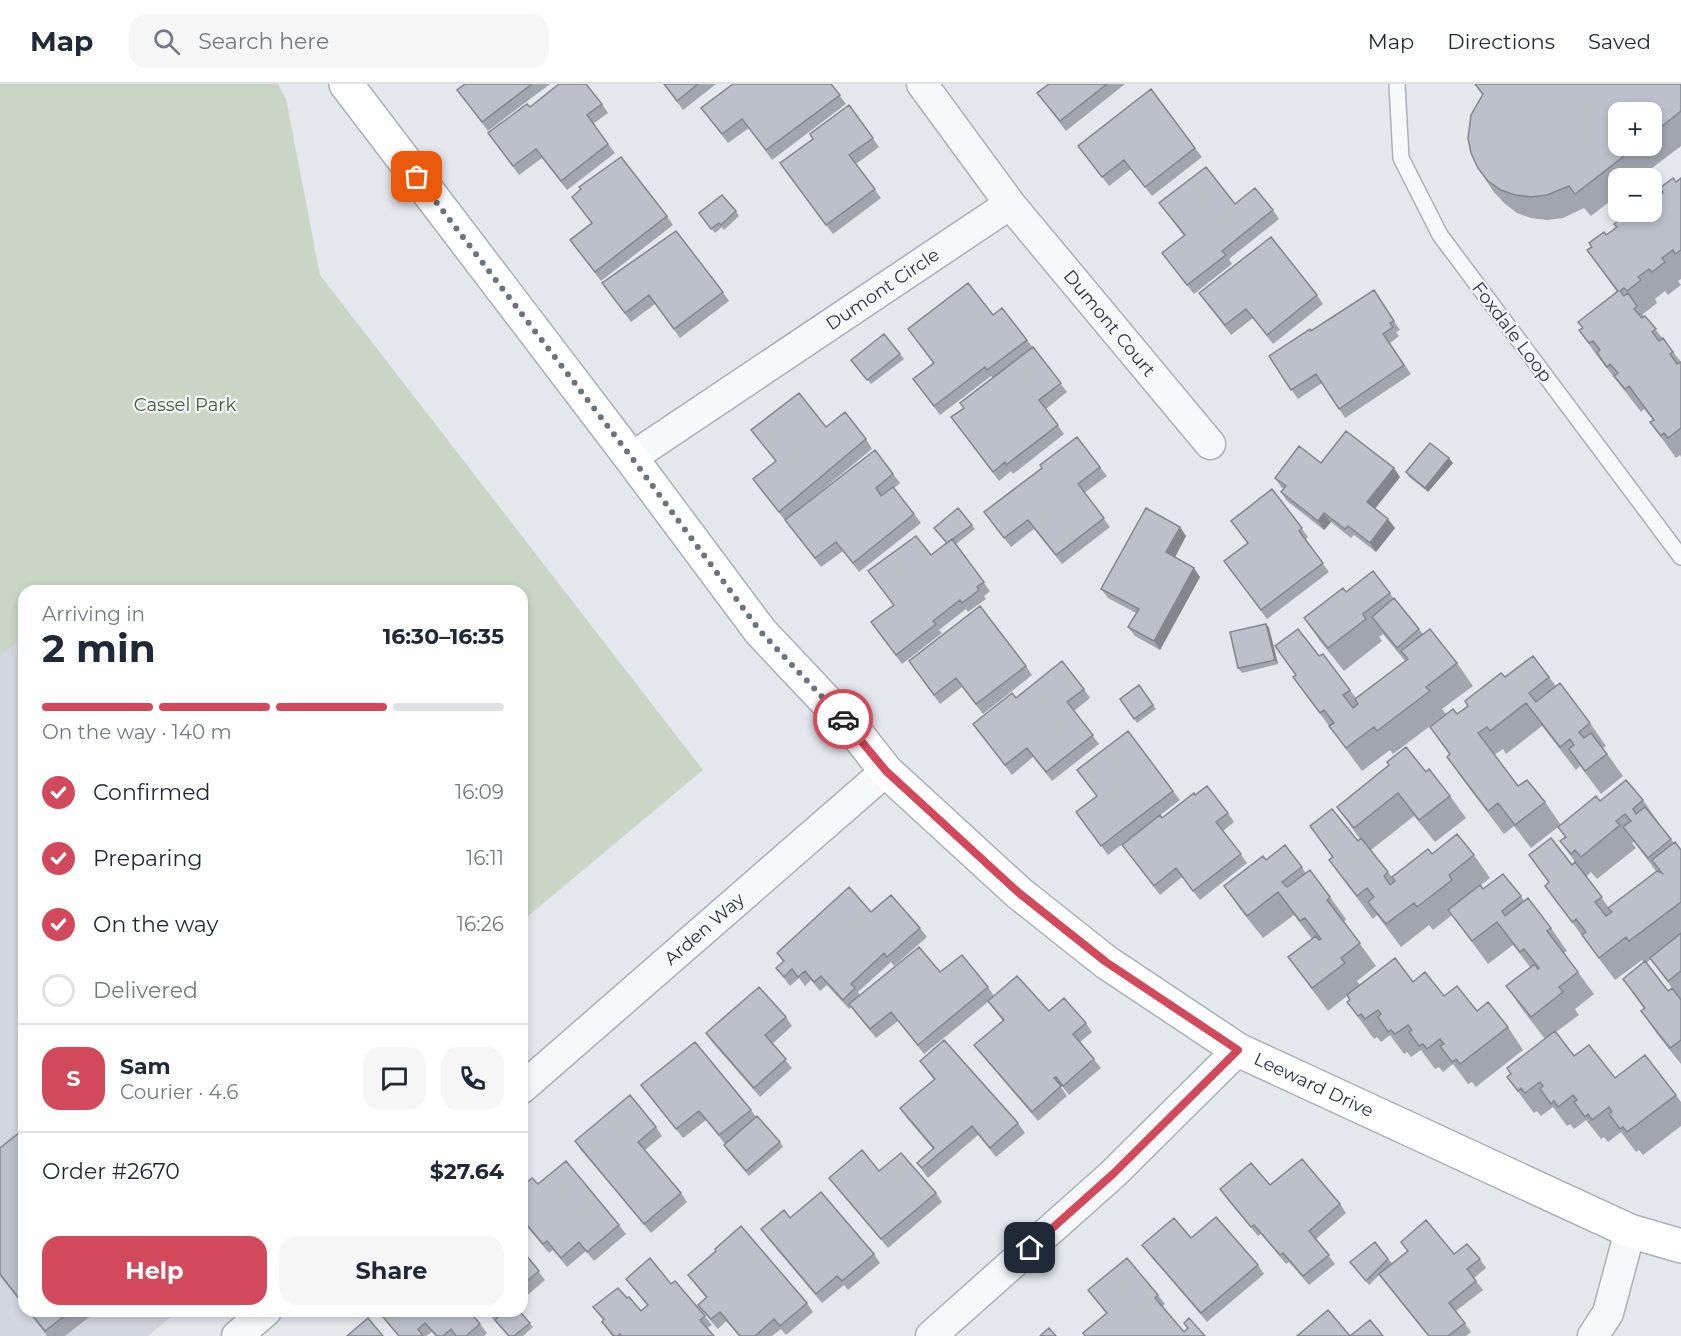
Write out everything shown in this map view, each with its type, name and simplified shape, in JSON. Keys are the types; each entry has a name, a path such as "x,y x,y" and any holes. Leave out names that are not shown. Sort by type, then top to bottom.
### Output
{"street":[{"name":"Leeward Drive","path":"346,84 632,458 760,631 857,734 886,771 1019,893 1106,962 1238,1050 1630,1230 1681,1246"},
{"path":"922,84 1010,204"},
{"name":"Dumont Circle","path":"632,458 1010,204"},
{"name":"Dumont Court","path":"1010,204 1210,444"},
{"name":"Arden Way","path":"528,1083 886,771"},
{"path":"931,1336 1113,1174 1238,1050"},
{"path":"1593,1336 1608,1313 1630,1230"},
{"path":"237,1336 259,1317"}],"lane":[{"name":"Foxdale Loop","path":"1397,84 1401,158 1440,235 1681,557"}],"shaded area":[{"path":"18,642 18,1317 171,1317 148,1336 0,1336 0,656"}],"green space":[{"name":"Cassel Park","path":"0,84 278,84 286,99 320,275 703,770 528,916 528,585 18,585 18,642 0,656"}],"building":[{"path":"465,84 532,84 482,122 457,90"},
{"path":"559,84 586,84 602,104 587,115 608,144 561,181 536,149 513,166 488,133 527,104 530,107"},
{"path":"664,84 698,84 677,101"},
{"path":"733,84 831,84 840,95 766,150 742,119 722,134 701,108"},
{"path":"1049,84 1107,84 1060,121 1037,93"},
{"path":"1475,84 1681,84 1681,111 1662,126 1662,102 1608,102 1608,156 1624,156 1575,194 1569,186 1547,195 1531,197 1501,190 1488,181 1478,168 1471,153 1468,138 1471,115 1483,94"},
{"path":"1151,89 1195,148 1145,187 1124,160 1102,177 1078,146"},
{"path":"849,105 873,138 849,155 875,189 826,225 780,163 813,139 810,134"},
{"path":"621,157 667,216 595,272 570,240 592,223 572,197 581,189 579,187"},
{"path":"1206,167 1235,204 1255,188 1273,210 1222,251 1226,255 1187,285 1162,253 1185,235 1159,203"},
{"path":"1673,178 1676,182 1681,178 1681,250 1675,254 1673,250 1662,258 1665,262 1652,272 1649,269 1638,277 1641,280 1627,291 1624,288 1620,291 1624,296 1628,293 1637,306 1634,309 1642,318 1645,316 1656,329 1652,332 1659,341 1663,338 1673,352 1670,354 1677,364 1681,362 1681,428 1668,438 1664,433 1661,436 1650,422 1654,420 1629,386 1625,389 1614,376 1618,373 1610,364 1607,367 1597,353 1600,350 1593,341 1589,343 1579,330 1583,328 1578,322 1618,291 1587,250 1592,247 1589,243 1604,232 1606,235 1617,227 1614,224 1617,222 1662,222 1662,186"},
{"path":"722,195 736,211 721,225 719,223 711,229 699,213"},
{"path":"676,231 723,292 674,329 649,295 625,313 602,283"},
{"path":"1271,237 1317,295 1267,335 1246,309 1225,325 1199,293"},
{"path":"968,283 993,315 1002,308 1027,340 987,370 985,367 934,406 913,379 934,363 908,329"},
{"path":"1374,290 1394,321 1390,323 1393,327 1383,334 1404,365 1339,409 1316,374 1291,390 1269,356"},
{"path":"884,334 900,354 867,380 851,360"},
{"path":"1033,347 1061,383 1039,400 1058,425 1006,465 1005,462 993,472 951,417 964,408 960,403"},
{"path":"799,393 826,427 845,412 866,439 779,512 753,479 776,461 751,430"},
{"path":"1346,431 1394,468 1367,502 1388,519 1370,543 1348,526 1345,529 1324,513 1318,521 1281,492 1286,486 1275,478 1299,446 1321,463"},
{"path":"1077,437 1100,467 1078,484 1104,518 1056,555 1028,520 1004,538 984,512 1042,468 1040,465"},
{"path":"1430,443 1449,458 1425,488 1406,472"},
{"path":"875,450 893,474 876,488 881,496 893,487 914,514 853,563 836,542 815,558 785,520"},
{"path":"1272,489 1302,528 1299,531 1323,563 1261,610 1224,561 1248,543 1231,521"},
{"path":"958,508 972,525 947,543 934,528"},
{"path":"1146,508 1180,527 1166,552 1194,568 1154,641 1128,627 1139,609 1101,589"},
{"path":"916,536 931,555 952,539 984,582 977,587 979,590 962,603 960,600 933,621 936,624 896,655 871,622 894,605 868,571"},
{"path":"1373,571 1390,593 1363,614 1366,619 1328,648 1304,618 1343,588 1346,592"},
{"path":"1394,598 1419,629 1397,648 1372,617"},
{"path":"980,606 1026,666 976,704 956,678 934,695 909,661"},
{"path":"1266,624 1275,660 1238,668 1230,632"},
{"path":"1298,629 1319,656 1323,654 1350,690 1343,695 1353,708 1358,704 1355,699 1408,659 1401,651 1430,629 1457,663 1426,687 1430,691 1377,731 1374,727 1346,748 1329,726 1334,723 1324,710 1320,713 1293,677 1296,675 1275,646"},
{"path":"1533,656 1549,677 1529,693 1536,702 1560,683 1590,723 1579,732 1584,738 1591,733 1607,754 1585,771 1569,749 1574,745 1570,739 1560,747 1526,703 1490,731 1487,727 1478,733 1518,786 1527,780 1545,802 1515,825 1498,803 1488,811 1447,757 1450,754 1430,727 1453,709 1457,714 1468,706 1465,701 1501,673 1505,677"},
{"path":"1062,661 1084,689 1067,702 1093,735 1046,772 1027,748 1005,765 973,724 1012,693 1016,698"},
{"path":"1139,685 1153,705 1134,719 1120,699"},
{"path":"1128,731 1173,791 1101,846 1076,812 1097,796 1077,770"},
{"path":"1406,747 1426,772 1429,769 1450,796 1419,820 1398,793 1354,828 1337,807 1389,765 1387,762"},
{"path":"1626,780 1643,800 1633,809 1636,814 1645,807 1671,839 1648,858 1623,827 1631,821 1625,814 1616,821 1620,825 1581,857 1575,850 1571,854 1560,841 1566,837 1558,827 1596,796 1600,801"},
{"path":"1207,786 1228,813 1216,822 1241,854 1193,891 1176,868 1154,886 1122,845 1160,815 1162,818 1194,793 1195,795"},
{"path":"1332,809 1358,841 1361,838 1388,872 1384,876 1390,885 1395,881 1392,877 1428,849 1432,854 1457,834 1474,855 1449,875 1452,880 1417,907 1414,903 1386,924 1368,902 1374,897 1367,888 1357,896 1329,860 1333,857 1310,826"},
{"path":"1551,838 1572,865 1575,862 1602,897 1595,902 1606,916 1612,912 1608,908 1657,871 1662,873 1652,860 1675,842 1681,850 1681,902 1629,941 1626,937 1599,958 1582,935 1586,932 1576,919 1572,922 1545,886 1549,882 1529,855"},
{"path":"1285,845 1302,867 1282,882 1287,887 1310,870 1330,897 1327,900 1360,943 1341,958 1345,963 1312,988 1288,957 1316,936 1319,940 1321,939 1305,918 1300,921 1278,892 1247,916 1224,886 1263,856 1266,860"},
{"path":"1503,874 1521,896 1502,911 1505,916 1528,898 1551,928 1547,931 1578,972 1559,987 1563,992 1531,1017 1506,986 1535,964 1539,968 1524,949 1520,952 1497,922 1472,941 1448,910 1480,885 1483,889"},
{"path":"849,887 871,912 891,895 920,928 887,957 884,953 851,984 855,988 843,1000 821,976 814,982 805,971 798,977 792,969 784,977 776,968 784,961 777,953"},
{"path":"1681,933 1681,971 1668,981 1650,958"},
{"path":"919,947 940,972 962,955 988,987 918,1045 891,1012 870,1029 849,1004"},
{"path":"1395,958 1413,982 1425,972 1444,996 1457,986 1477,1011 1488,1002 1508,1027 1460,1064 1456,1059 1452,1062 1440,1046 1444,1044 1440,1039 1427,1049 1423,1044 1419,1046 1409,1032 1412,1030 1408,1025 1395,1034 1391,1030 1388,1032 1378,1017 1381,1014 1378,1010 1365,1019 1361,1014 1358,1016 1347,1002 1350,1000 1347,995"},
{"path":"1645,961 1668,991 1672,988 1681,1000 1681,1040 1670,1048 1641,1011 1645,1008 1623,979"},
{"path":"1017,976 1049,1011 1064,998 1086,1023 1073,1034 1094,1059 1063,1086 1056,1077 1054,1078 1061,1086 1032,1112 974,1045 1004,1020 988,1001"},
{"path":"759,987 786,1017 765,1035 786,1059 754,1088 706,1033"},
{"path":"1555,1031 1574,1056 1589,1045 1615,1078 1645,1055 1676,1095 1627,1132 1623,1127 1620,1129 1609,1114 1612,1112 1609,1107 1592,1120 1588,1114 1585,1117 1574,1102 1577,1100 1573,1095 1558,1107 1554,1101 1551,1104 1540,1089 1543,1086 1540,1082 1525,1093 1521,1088 1518,1091 1507,1077 1511,1074 1507,1068"},
{"path":"944,1040 1018,1123 990,1148 972,1126 922,1168 917,1163 934,1148 900,1108 935,1079 920,1061"},
{"path":"695,1042 751,1110 719,1135 699,1111 676,1129 641,1085"},
{"path":"630,1095 656,1127 638,1142 681,1193 644,1224 575,1141"},
{"path":"757,1116 780,1142 746,1171 724,1145"},
{"path":"18,1134 18,1297 0,1274 0,1148"},
{"path":"862,1150 879,1171 901,1153 936,1193 881,1239 829,1178"},
{"path":"1302,1159 1340,1204 1309,1231 1329,1255 1303,1276 1283,1253 1280,1255 1254,1225 1251,1227 1220,1189 1251,1163 1270,1185"},
{"path":"566,1161 619,1225 587,1252 579,1242 561,1258 547,1241 543,1244 528,1226 528,1181 532,1178 538,1184"},
{"path":"821,1192 874,1254 842,1281 837,1276 816,1294 761,1229 784,1210 790,1218"},
{"path":"1216,1217 1258,1265 1201,1313 1142,1245 1174,1218 1191,1238"},
{"path":"1426,1220 1454,1254 1467,1244 1480,1259 1467,1269 1476,1281 1449,1303 1465,1323 1448,1336 1429,1336 1379,1274 1408,1251 1401,1242"},
{"path":"741,1226 807,1303 780,1326 774,1319 755,1336 740,1336 720,1312 711,1319 698,1305 707,1297 688,1275"},
{"path":"1375,1242 1388,1259 1366,1281 1350,1262"},
{"path":"528,1257 539,1271 528,1280"},
{"path":"650,1258 671,1284 675,1281 705,1316 700,1320 714,1336 621,1336 620,1334 614,1336 602,1322 604,1319 593,1307 618,1288 641,1311 648,1305 626,1279"},
{"path":"1127,1258 1158,1295 1155,1298 1184,1332 1188,1328 1184,1323 1189,1318 1205,1336 1085,1336 1083,1333 1107,1313 1088,1290"},
{"path":"1328,1310 1350,1336 1297,1336"},
{"path":"34,1317 63,1317 45,1331"},
{"path":"383,1317 474,1317 480,1324 466,1336 456,1336 451,1329 443,1336 437,1336 425,1323 418,1329 423,1336 399,1336"},
{"path":"498,1317 524,1317 530,1323 514,1336 509,1336 495,1320"},
{"path":"368,1318 383,1336 347,1336"},
{"path":"1370,1320 1383,1336 1350,1336"},
{"path":"1049,1328 1056,1336 1040,1336"}],"way so far":[{"path":"417,177 632,458 760,631 843,719"}],"route":[{"path":"843,719 886,771 1019,893 1106,962 1238,1050 1113,1174 1030,1248"}]}
